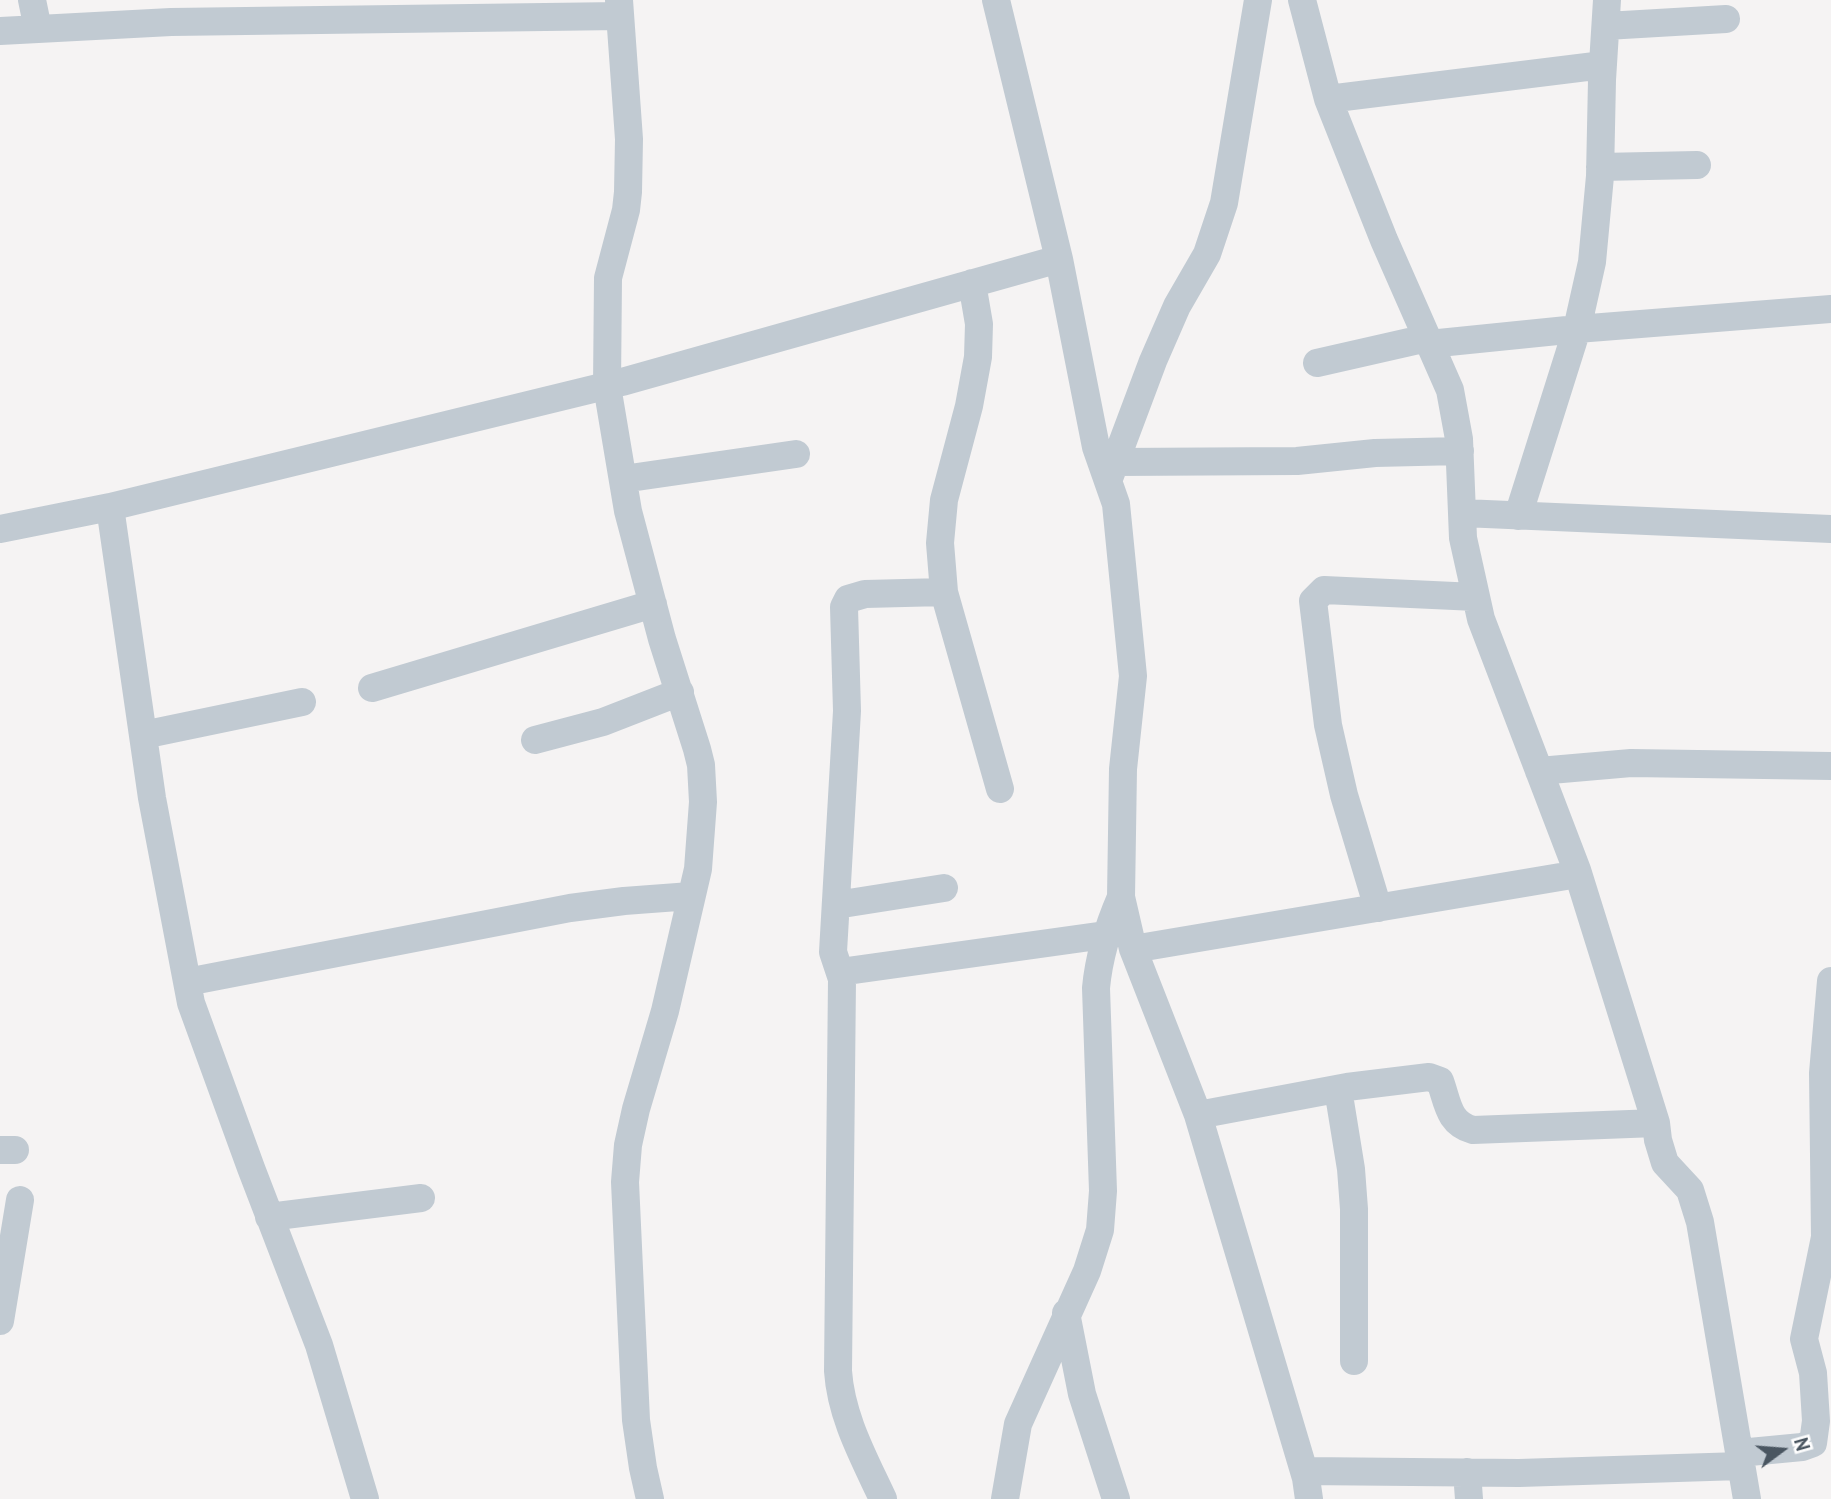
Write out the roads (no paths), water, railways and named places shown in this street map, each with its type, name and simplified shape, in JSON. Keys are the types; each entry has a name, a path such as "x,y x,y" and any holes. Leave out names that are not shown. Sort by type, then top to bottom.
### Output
{"street":[{"path":"32,0 38,29"},
{"path":"996,0 1059,259 1096,447 1112,471 1133,676 1123,769 1121,897 1133,948 1198,1115 1304,1471 1309,1499"},
{"path":"1112,471 1153,361 1177,306 1207,254 1224,203 1258,0"},
{"path":"1302,0 1328,99 1384,240 1450,390 1460,451 1463,538 1481,619 1578,874 1656,1124 1665,1163 1690,1189 1700,1222 1747,1499"},
{"path":"0,31 38,29 176,11 619,8 629,139 628,192 626,210 608,278 607,386 628,512 701,765 703,802 698,869 665,1011 636,1109 628,1145 625,1182 636,1420 650,1499"},
{"path":"1518,516 1577,328 1592,262 1600,167 1606,13 1726,19"},
{"path":"1328,99 1603,65"},
{"path":"1600,167 1698,165"},
{"path":"0,529 110,507 607,386 1059,259"},
{"path":"972,283 979,324 978,357 969,406 943,509 940,543 944,592 1000,789"},
{"path":"1317,363 1428,341 1831,309"},
{"path":"1112,471 1297,461 1375,453 1460,451"},
{"path":"623,479 796,454"},
{"path":"110,507 152,797 191,1003 319,1345 365,1499"},
{"path":"1463,513 1831,529"},
{"path":"1378,908 1344,795 1328,725 1313,601 1324,590 1346,589 1476,597"},
{"path":"883,1499 852,1429 839,1388 842,979 833,952 847,711 845,607 848,599 865,594 944,592"},
{"path":"372,688 653,604"},
{"path":"536,740 603,722 680,692"},
{"path":"143,735 302,702"},
{"path":"1539,771 1631,763 1831,766"},
{"path":"1133,948 1578,874"},
{"path":"836,905 944,887"},
{"path":"187,982 570,908 691,896"},
{"path":"1004,1499 1018,1424 1087,1271 1100,1230 1103,1191 1096,988 1105,935 1121,897"},
{"path":"840,972 1105,935"},
{"path":"1304,1471 1468,1486 1740,1460 1813,1443 1816,1421 1813,1373 1804,1339 1825,1237 1823,1073 1831,981"},
{"path":"1198,1115 1338,1089 1435,1078 1440,1081 1454,1119 1460,1126 1473,1130 1656,1124"},
{"path":"1338,1089 1351,1168 1354,1209 1354,1361"},
{"path":"270,1217 421,1198"},
{"path":"0,1321 20,1200"},
{"path":"1066,1313 1082,1394 1116,1499"}]}
